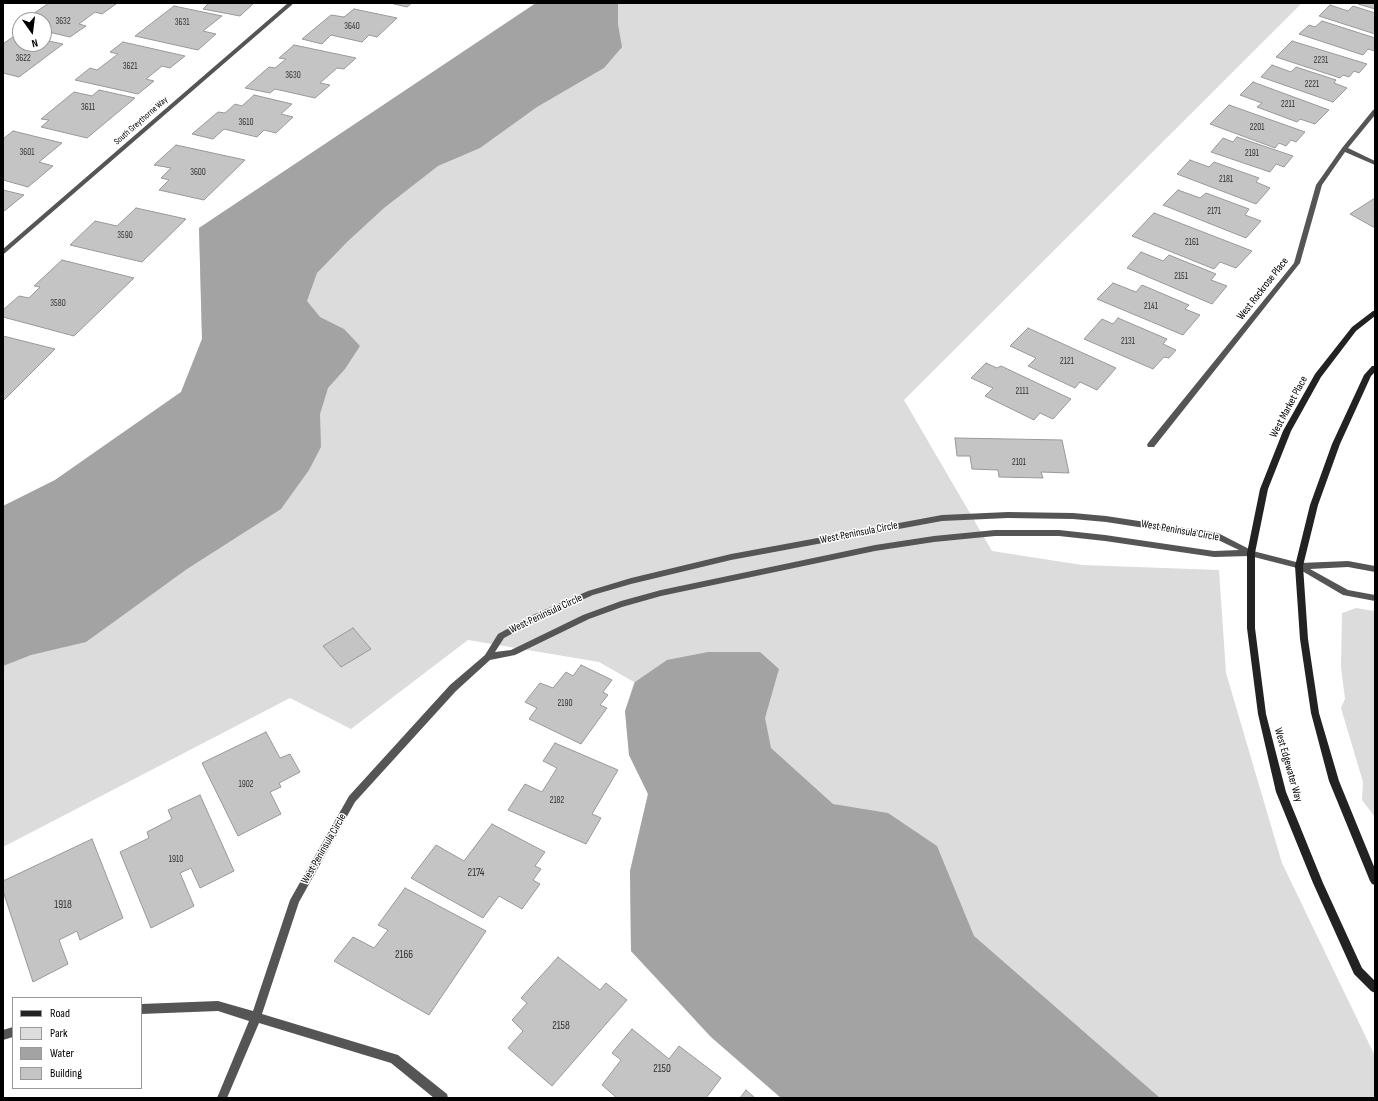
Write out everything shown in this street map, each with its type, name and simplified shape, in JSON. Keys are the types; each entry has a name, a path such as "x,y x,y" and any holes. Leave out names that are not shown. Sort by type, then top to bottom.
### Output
{"street":[{"name":"South Greythorne Way","path":"3,252 291,3"},
{"name":"West Rockrose Place","path":"1150,445 1297,263 1319,185 1344,149 1375,110"},
{"path":"1344,149 1375,163"},
{"name":"West Market Place","path":"1251,553 1264,489 1287,431 1318,376 1354,329 1375,313"},
{"path":"1375,368 1368,375 1336,444 1314,505 1299,566 1304,639 1314,713 1334,781 1375,881"},
{"name":"West Peninsula Circle","path":"222,1098 256,1017 295,900 352,799 453,688 488,657 501,636 538,616 604,589 731,557 875,529 942,518 1008,515 1073,516 1106,519 1218,536 1251,553 1299,566"},
{"name":"West Peninsula Circle","path":"488,657 512,653 586,618 621,604 661,593 875,548 934,539 995,533 1059,533 1105,538 1214,554 1251,553"},
{"name":"West Edgewater Way","path":"1251,553 1251,628 1262,714 1281,792 1318,884 1358,971 1375,988"},
{"path":"1299,566 1348,564 1375,569"},
{"path":"1299,566 1346,592 1375,598"},
{"path":"142,1009 218,1006 256,1017 394,1059 443,1098"}],"green space":[{"path":"536,3 1302,3 904,400 992,551 1082,565 1219,570 1226,673 1282,863 1375,1056 1375,1098 781,1098 711,1037 631,951 630,871 648,794 629,755 625,711 634,682 599,662 468,640 351,729 290,698 3,847 3,506 55,480 181,392 202,339 199,228"},
{"path":"1356,608 1375,611 1375,817 1362,800 1363,782 1341,708 1345,699 1341,667 1342,613"}],"water":[{"path":"536,3 618,3 618,24 622,47 604,68 537,107 480,148 438,166 384,208 347,242 317,273 307,301 320,317 344,329 360,346 345,369 328,388 320,414 321,447 309,470 281,509 187,569 86,642 31,655 3,666 3,506 55,480 181,392 202,339 199,228"},
{"path":"708,652 760,652 779,669 765,718 771,748 833,804 888,813 937,846 974,936 1160,1098 781,1098 711,1037 631,951 630,871 648,794 629,755 625,711 635,682 667,660"}],"building":[{"path":"49,3 116,4 102,14 95,12 79,24 86,26 70,37 52,33 52,12 36,12"},
{"path":"202,3 254,3 240,16 203,9 208,4"},
{"path":"390,3 412,3 407,7"},
{"path":"1359,3 1375,3 1375,9 1358,4"},
{"path":"1330,5 1348,11 1353,6 1375,13 1375,34 1319,16"},
{"path":"174,6 222,16 203,31 216,34 198,50 135,36"},
{"path":"354,9 397,18 377,37 369,35 362,42 331,35 322,44 302,39 331,15 344,17"},
{"path":"1322,21 1375,38 1375,51 1368,49 1363,55 1299,34 1309,25 1315,27"},
{"path":"12,38 12,52 52,52 52,42 63,44 19,77 3,73 3,44"},
{"path":"1292,41 1367,64 1359,73 1354,71 1349,77 1343,75 1340,78 1276,57"},
{"path":"123,42 185,56 170,68 162,66 146,79 154,81 138,94 75,80 90,68 97,70 118,54 110,52"},
{"path":"294,45 356,58 344,69 337,68 320,83 330,85 315,98 275,89 270,93 245,88 269,67 275,68 286,59 279,58"},
{"path":"1272,65 1291,72 1296,67 1336,80 1334,83 1347,88 1333,102 1261,77"},
{"path":"1253,82 1329,110 1315,124 1300,119 1297,122 1257,107 1262,103 1240,95"},
{"path":"99,90 135,98 87,138 41,127 49,120 41,119 74,92 92,96"},
{"path":"254,95 292,104 281,114 293,117 276,133 264,130 257,137 224,129 213,139 192,134 218,112 225,113 235,104 242,106"},
{"path":"1229,105 1305,132 1296,142 1291,140 1286,146 1279,143 1275,148 1210,124"},
{"path":"13,131 62,143 39,162 53,166 28,187 3,180 3,139"},
{"path":"1237,137 1293,156 1284,167 1276,164 1270,172 1211,152 1223,138 1233,142"},
{"path":"176,145 245,160 204,200 159,190 169,180 161,178 171,168 154,165"},
{"path":"1190,160 1209,167 1214,162 1259,178 1256,182 1270,188 1256,204 1177,174"},
{"path":"3,190 24,195 3,212"},
{"path":"1178,190 1200,198 1206,193 1249,209 1245,215 1261,221 1246,238 1163,205"},
{"path":"1375,198 1375,228 1350,214"},
{"path":"136,208 186,219 142,262 70,245 95,221 117,226"},
{"path":"1154,213 1252,251 1236,268 1220,262 1214,269 1132,236"},
{"path":"1141,252 1163,261 1169,255 1216,274 1211,280 1227,286 1212,304 1127,268"},
{"path":"62,260 134,278 74,336 3,317 3,310 19,296 29,298 40,287 34,286"},
{"path":"1113,283 1136,292 1142,285 1189,305 1185,309 1200,315 1183,335 1097,299"},
{"path":"1118,318 1167,339 1163,344 1176,350 1169,358 1164,357 1153,369 1084,339 1102,319 1113,324"},
{"path":"1028,328 1116,368 1097,390 1080,382 1075,388 1028,366 1036,358 1010,346"},
{"path":"3,336 55,349 3,401"},
{"path":"986,363 997,368 1001,366 1071,399 1053,419 1040,413 1034,420 985,396 993,388 971,378"},
{"path":"955,438 1062,440 1069,473 1041,472 1043,478 999,477 998,470 972,469 970,456 957,456"},
{"path":"353,628 371,649 341,667 323,646"},
{"path":"581,665 612,680 603,692 608,695 600,705 607,708 581,744 529,719 537,708 525,702 540,683 553,688 566,672 573,676"},
{"path":"266,732 280,758 290,754 300,772 279,783 281,787 270,792 281,814 238,836 202,763"},
{"path":"555,743 618,770 592,814 601,818 586,844 508,810 525,784 542,792 557,768 543,761"},
{"path":"200,795 234,871 200,888 191,868 180,873 194,906 151,928 120,852 149,838 147,832 172,819 168,810"},
{"path":"492,824 545,852 535,866 541,869 533,880 540,884 522,909 499,896 483,918 411,878 436,845 464,861"},
{"path":"92,839 123,918 80,940 77,931 59,940 68,964 33,982 3,891 3,881"},
{"path":"405,888 486,931 429,1015 334,961 353,937 374,948 388,930 378,925"},
{"path":"558,957 600,990 606,983 627,1000 552,1086 508,1048 523,1031 512,1020 527,1003 521,998"},
{"path":"632,1029 669,1059 679,1046 721,1078 706,1098 617,1098 602,1085 621,1060 612,1053"},
{"path":"746,1090 755,1098 740,1098"}]}
